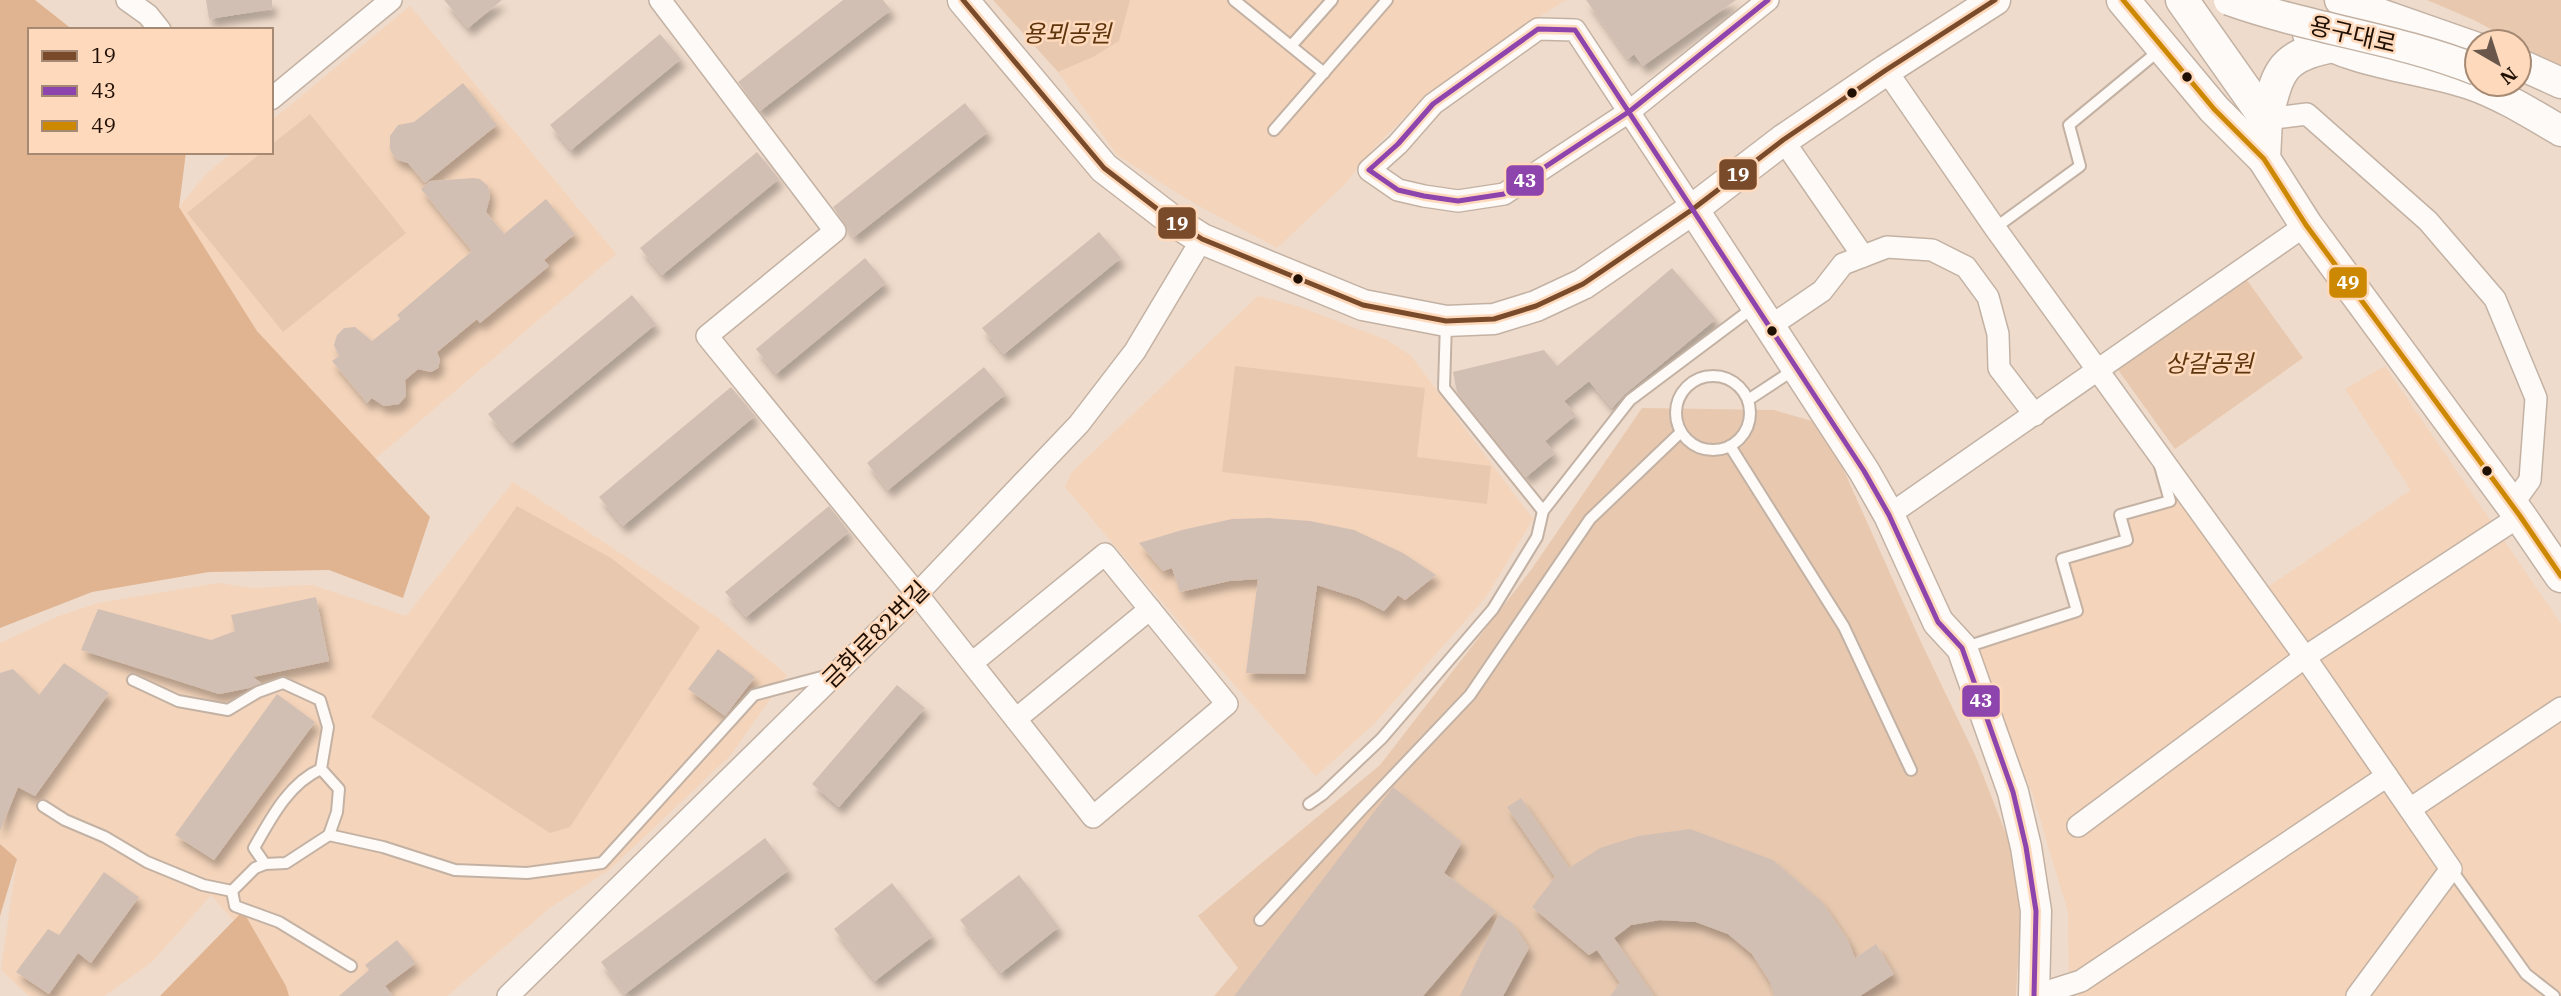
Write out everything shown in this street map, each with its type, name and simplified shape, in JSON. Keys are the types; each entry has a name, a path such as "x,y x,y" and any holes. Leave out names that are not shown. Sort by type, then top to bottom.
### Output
{"main road":[{"path":"2123,0 2214,109 2264,159 2306,225 2561,576"},
{"path":"2182,0 2266,119"},
{"path":"2264,159 2266,119 2276,82 2288,61 2304,52 2328,47"}],"street":[{"path":"127,0 148,15 158,28"},
{"path":"273,97 391,0"},
{"path":"660,0 835,231 707,336 917,594 1093,817 1227,704 1105,554 972,663"},
{"path":"963,0 1104,168 1169,218 1202,239 1363,305 1446,321 1494,319 1536,306 1583,284 1693,209 1783,141 1995,0"},
{"path":"1769,0 1630,111 1504,194 1458,201 1424,196 1398,190 1369,170 1398,144 1433,104 1538,29 1575,30 1630,111 1864,471 1889,515 1938,622 1962,649 2013,792 2026,847 2036,911 2034,996 2081,981 2387,776"},
{"name":"용구대로","path":"2229,0 2269,15 2387,41 2463,64"},
{"path":"2263,0 2284,18 2328,47 2471,84 2561,131"},
{"name":"용구대로","path":"2340,0 2463,43"},
{"path":"1886,70 1995,228 2305,657 2451,869 2357,996"},
{"path":"2533,70 2561,83"},
{"path":"2533,96 2561,113"},
{"path":"2078,826 2305,657 2516,511 2530,480 2536,398 2495,299 2428,221 2307,114 2266,119"},
{"path":"1783,141 1863,256"},
{"path":"1889,515 2306,225"},
{"name":"금화로82번길","path":"508,996 917,594 1079,424 1135,351 1202,239"},
{"path":"1762,316 1822,291 1843,264 1863,256 1887,247 1932,250 1966,267 1988,297 1998,334 1999,368 2035,415"},
{"path":"1016,719 1150,609"},
{"path":"2410,809 2561,708"}],"lane":[{"path":"1234,0 1324,73"},
{"path":"1291,47 1332,0"},
{"path":"1274,130 1387,0"},
{"path":"1995,228 2080,166 2069,125 2163,47"},
{"path":"1309,804 1382,738 1493,609 1537,537 1543,511 1630,400 1762,316"},
{"path":"1446,321 1444,388 1543,511"},
{"path":"1748,400 1795,368"},
{"path":"1720,377 1732,381 1748,400 1748,424 1743,435 1730,446 1711,450 1699,447 1681,432 1677,421 1680,397 1687,387 1697,380 1720,377"},
{"path":"1260,920 1470,695 1590,519 1681,432"},
{"path":"1730,446 1844,627 1911,770"},
{"path":"1962,649 2077,611 2062,559 2127,540 2120,515 2170,501 2155,450"},
{"path":"329,835 383,847 455,870 527,873 602,863 754,695 835,674"},
{"path":"133,680 178,701 228,710 258,692 283,683 320,700 328,727 321,769"},
{"path":"232,891 255,868 265,864 286,863 329,835 337,812 339,789 321,769"},
{"path":"265,864 254,848 272,815 305,776 321,769"},
{"path":"43,806 147,862 203,885 232,891"},
{"path":"2451,869 2526,974 2554,996"},
{"path":"232,891 235,906 279,922 351,966"}],"shaded area":[{"path":"0,0 35,0 70,28 28,28 28,154 186,154 179,207 257,331 430,517 403,598 329,570 209,572 92,592 0,628"},
{"path":"1130,0 1566,0 1515,32 1426,95 1376,146 1345,184 1277,248 1192,202 1117,155 1058,72 1093,57 1119,41"},
{"path":"410,6 616,254 375,459 257,331 179,207 206,174 231,154 273,154 273,119"},
{"path":"1258,296 1297,306 1387,340 1411,356 1533,519 1486,597 1374,724 1316,776 1199,645 1065,487 1072,472"},
{"path":"2385,366 2561,624 2561,996 2069,996 2068,912 2032,792 1995,704 1975,645 2076,611 2062,559 2127,540 2120,515 2170,501 2165,463 2259,593 2411,490 2345,389"},
{"path":"513,482 718,618 787,675 730,756 609,870 551,907 447,996 286,996 242,930 211,895 152,962 104,996 29,996 1,970 17,859 0,844 0,643 59,616 98,603 218,583 252,588 312,585 406,616"},
{"path":"0,844 17,859 0,916"},
{"path":"243,911 286,986 289,996 160,996"}],"green space":[{"name":"용뫼공원","path":"993,0 1130,0 1119,41 1093,57 1058,72"},
{"path":"2427,0 2561,0 2561,66 2533,52 2533,28 2489,28"},
{"path":"310,114 406,233 283,332 187,213 260,154 273,154 273,143"},
{"name":"상갈공원","path":"2244,276 2303,358 2175,449 2116,367"},
{"path":"1235,366 1425,388 1417,457 1491,466 1487,504 1222,472"},
{"path":"1642,408 1774,410 1823,424 1976,757 2017,862 2020,926 2016,996 1214,996 1238,968 1198,916 1380,765 1531,570"},
{"path":"517,506 611,558 700,627 570,827 550,833 371,717"}],"building":[{"path":"206,0 272,0 272,9 209,19"},
{"path":"444,0 502,0 468,28"},
{"path":"843,0 883,0 891,10 760,111 738,82"},
{"path":"1586,0 1736,0 1643,66 1634,54 1628,59"},
{"path":"660,34 681,59 571,150 550,125"},
{"path":"463,83 497,125 425,183 408,163 393,155 390,136 398,125 414,122"},
{"path":"965,103 988,132 854,237 833,207"},
{"path":"757,152 779,179 662,275 640,248"},
{"path":"480,179 488,186 490,197 486,212 504,234 546,199 575,234 544,260 549,266 480,323 477,319 437,352 440,360 438,368 431,372 418,369 405,380 406,396 399,404 384,406 372,398 367,403 332,361 339,356 334,345 337,335 344,328 355,327 372,341 400,319 397,315 472,251 421,189 430,181"},
{"path":"1099,232 1121,258 1004,354 982,328"},
{"path":"865,258 886,283 776,374 756,349"},
{"path":"1672,268 1716,319 1625,394 1612,408 1589,381 1564,401 1576,415 1545,441 1555,453 1526,477 1457,392 1453,372 1544,350 1557,366"},
{"path":"632,295 656,324 512,443 488,414"},
{"path":"984,367 1006,394 888,490 867,463"},
{"path":"731,387 755,416 623,526 599,497"},
{"path":"829,506 849,532 746,617 725,592"},
{"path":"1232,519 1310,521 1354,530 1403,553 1436,575 1405,600 1398,595 1384,611 1358,598 1317,585 1305,674 1246,673 1258,579 1229,581 1180,592 1172,568 1163,571 1139,543"},
{"path":"316,597 329,661 253,677 261,683 249,688 219,694 81,650 98,609 211,640 235,631 231,615"},
{"path":"718,649 755,677 725,716 688,689"},
{"path":"64,663 109,693 35,796 18,787 0,831 0,673 13,669 39,695"},
{"path":"897,685 925,708 839,807 812,784"},
{"path":"277,694 315,722 214,860 175,835"},
{"path":"1393,787 1462,842 1444,873 1496,911 1423,996 1234,996"},
{"path":"1521,798 1569,868 1600,848 1638,836 1690,829 1773,860 1822,902 1848,940 1855,958 1876,944 1894,974 1860,996 1774,996 1770,982 1752,954 1728,934 1696,922 1660,920 1631,925 1614,938 1654,996 1610,996 1620,983 1597,950 1589,955 1532,907 1555,877 1507,807"},
{"path":"765,838 789,870 625,994 601,962"},
{"path":"104,872 139,897 91,963 78,953 49,994 16,972 48,929 59,935"},
{"path":"1019,875 1059,927 1001,973 960,920"},
{"path":"892,883 933,936 875,981 834,929"},
{"path":"1499,914 1512,923 1529,948 1503,996 1460,996"},
{"path":"397,940 416,963 385,986 393,996 339,996 369,970 365,965"}],"transit line":[{"name":"19","path":"963,0 1104,168 1169,218 1202,239 1363,305 1446,321 1494,319 1536,306 1583,284 1693,209 1783,140 1995,0"},
{"name":"43","path":"1768,0 1630,111 1504,194 1458,201 1424,196 1398,190 1369,170 1398,144 1433,104 1538,29 1575,30 1864,471 1889,515 1938,622 1962,648 2013,792 2026,847 2036,911 2034,996"},
{"name":"49","path":"2123,0 2214,109 2264,159 2306,225 2561,576"}]}
